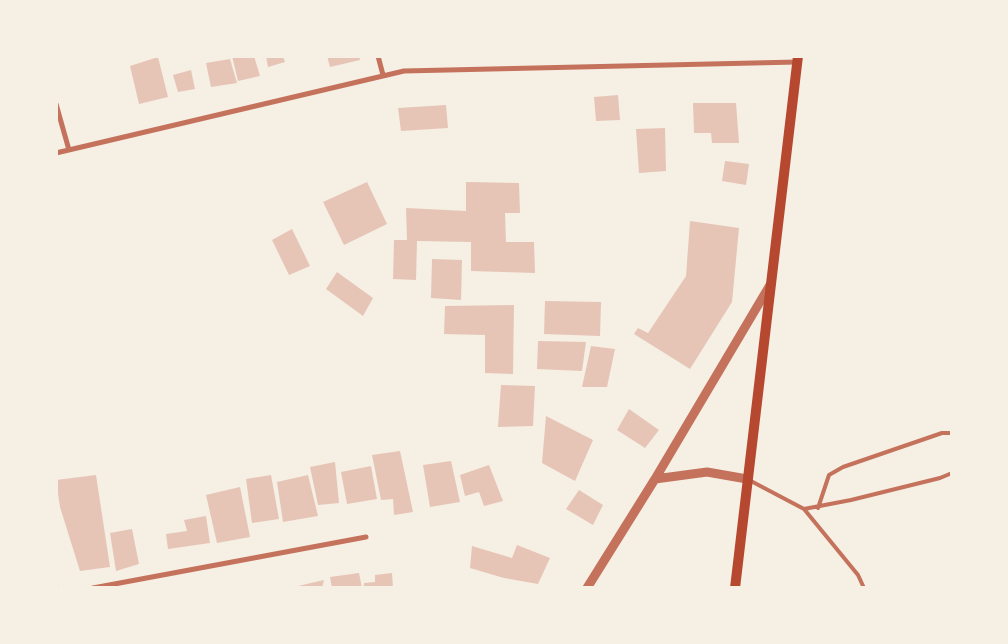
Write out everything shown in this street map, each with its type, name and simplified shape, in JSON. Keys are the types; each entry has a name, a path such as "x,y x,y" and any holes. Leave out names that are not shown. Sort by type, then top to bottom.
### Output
{"main road":[{"path":"735,588 798,59"}],"street":[{"path":"378,56 383,75"},
{"path":"56,153 383,75 422,69 798,59"},
{"path":"56,104 69,150"},
{"path":"587,588 770,285"},
{"path":"655,478 707,472 747,479"},
{"path":"93,588 366,537"}],"lane":[{"path":"818,508 829,475 843,468 942,433 952,433"},
{"path":"804,509 818,508 952,473"},
{"path":"747,479 804,509 858,575 864,588"}],"building":[{"path":"232,56 254,56 260,76 238,81"},
{"path":"266,56 283,56 285,62 268,67"},
{"path":"327,56 359,56 360,60 330,67"},
{"path":"158,57 168,97 139,104 130,66"},
{"path":"230,59 237,83 211,87 206,63"},
{"path":"191,70 195,89 178,92 173,75"},
{"path":"618,95 620,120 596,121 594,97"},
{"path":"693,103 736,103 739,143 712,143 711,133 694,133"},
{"path":"446,105 448,128 401,131 398,108"},
{"path":"665,128 666,171 639,173 636,129"},
{"path":"725,161 749,164 746,185 722,181"},
{"path":"367,182 387,224 344,245 323,202"},
{"path":"466,182 519,183 520,213 505,213 506,242 534,242 535,273 471,271 471,242 417,241 416,280 393,279 394,240 407,240 406,208 466,211"},
{"path":"690,221 739,228 732,302 690,369 634,334 638,328 648,333 686,276"},
{"path":"292,229 310,266 289,275 272,240"},
{"path":"432,259 462,260 461,300 431,298"},
{"path":"337,272 373,298 363,316 326,289"},
{"path":"545,301 601,302 600,336 544,334"},
{"path":"514,305 513,374 485,373 485,335 444,334 445,306"},
{"path":"538,341 586,342 582,371 537,369"},
{"path":"591,346 615,349 607,387 582,387"},
{"path":"501,385 535,386 533,426 498,427"},
{"path":"629,409 659,430 645,448 617,430"},
{"path":"546,416 593,440 575,481 542,463"},
{"path":"400,451 413,512 394,515 393,499 381,500 372,455"},
{"path":"451,461 460,502 430,507 423,465"},
{"path":"335,462 339,503 318,505 310,467"},
{"path":"489,465 503,501 484,506 479,492 465,496 460,475"},
{"path":"371,466 377,499 347,504 341,472"},
{"path":"96,475 110,567 80,571 60,507 56,480"},
{"path":"271,475 279,519 252,523 246,479"},
{"path":"308,475 318,516 283,522 277,482"},
{"path":"240,487 250,537 217,543 206,495"},
{"path":"579,490 603,505 593,525 566,509"},
{"path":"206,516 210,543 168,549 166,534 187,531 184,520"},
{"path":"132,529 139,564 116,571 110,533"},
{"path":"517,545 550,558 538,584 504,578 470,568 472,546 512,558"},
{"path":"359,573 362,588 332,588 330,577"},
{"path":"392,573 393,588 364,588 364,583 375,582 375,575"},
{"path":"324,580 322,588 299,588 298,586"}]}
